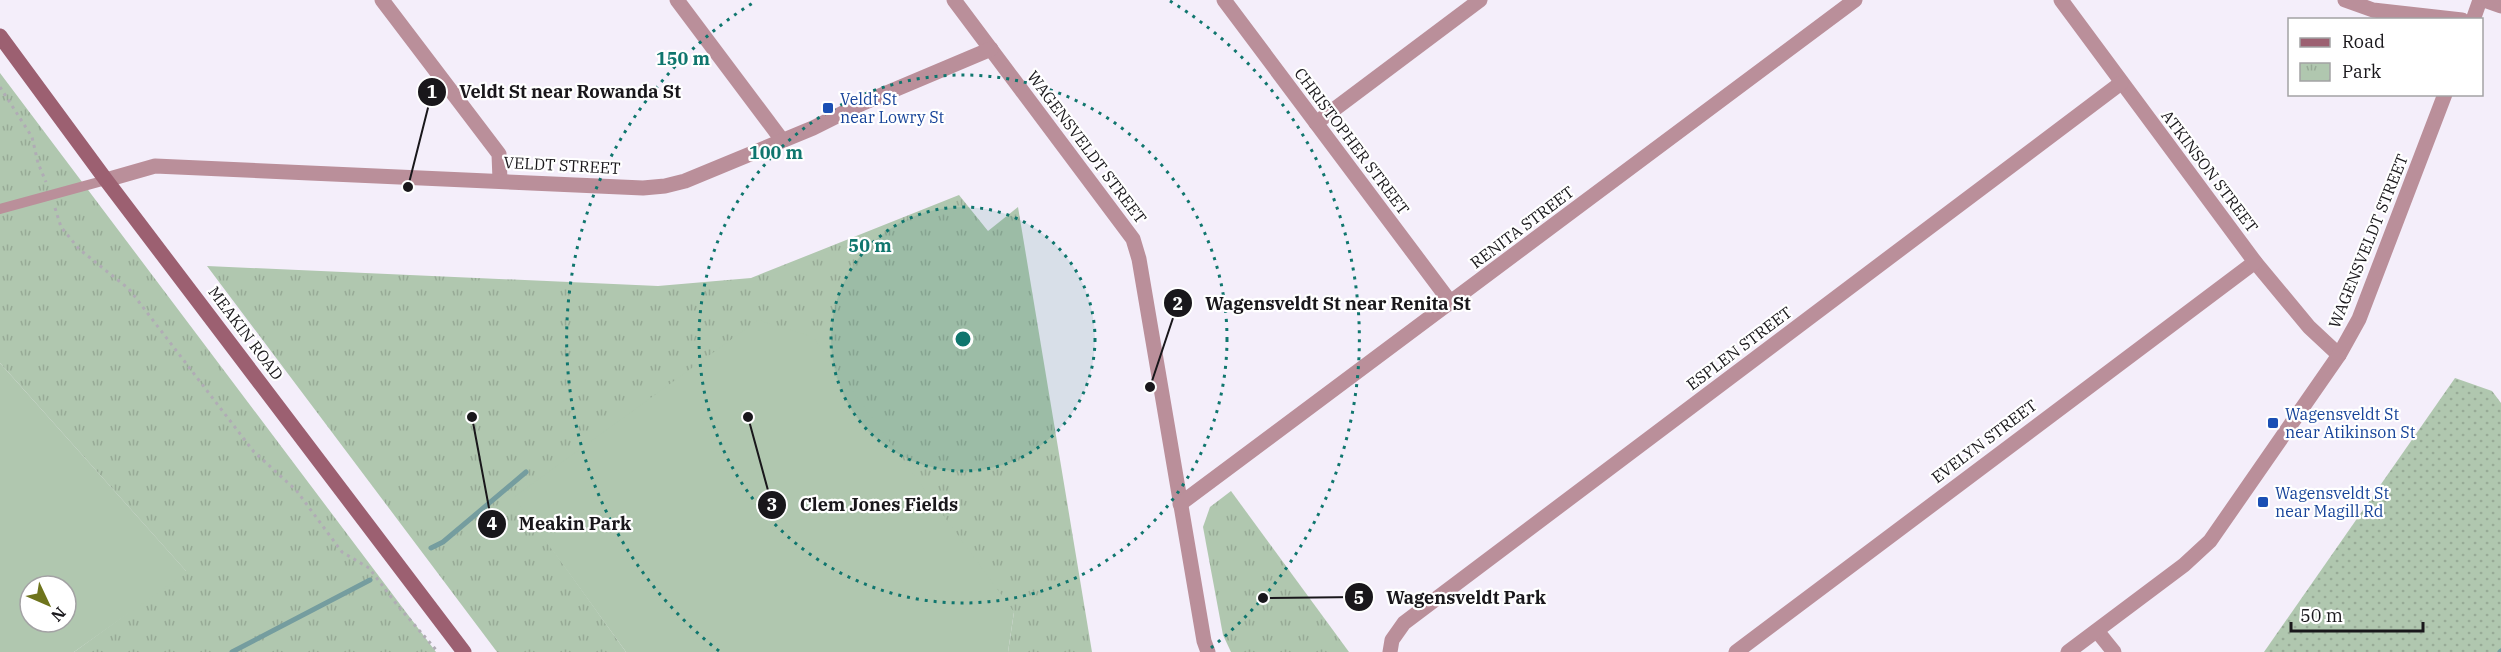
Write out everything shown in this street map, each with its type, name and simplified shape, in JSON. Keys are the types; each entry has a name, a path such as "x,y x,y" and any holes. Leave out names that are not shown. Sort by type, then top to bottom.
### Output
{"street":[{"path":"382,0 499,154 500,180"},
{"path":"677,0 782,140"},
{"name":"WAGENSVELDT STREET","path":"954,0 1133,238 1139,259 1204,641 1208,652"},
{"name":"CHRISTOPHER STREET","path":"1224,0 1450,303"},
{"path":"1316,123 1480,0"},
{"name":"RENITA STREET","path":"1180,504 1856,0"},
{"name":"ATKINSON STREET","path":"2061,0 2255,262 2309,327 2339,355"},
{"path":"2345,0 2373,10 2444,18"},
{"path":"2474,18 2482,0 2501,6"},
{"name":"MEAKIN ROAD","path":"0,36 106,180 464,652"},
{"name":"VELDT STREET","path":"106,180 155,166 643,188 665,186 685,181 991,49"},
{"name":"ESPLEN STREET","path":"1390,652 1392,640 1404,623 2121,83"},
{"name":"WAGENSVELDT STREET","path":"2068,652 2198,554 2210,541 2339,355 2359,319 2444,96"},
{"name":"EVELYN STREET","path":"1736,652 2255,262"},
{"path":"2097,631 2114,652"}],"lane":[{"path":"0,209 106,180"}],"path":[{"path":"0,87 32,137 38,163 52,196 61,227 79,249 129,289 255,452 296,490 342,552 369,567 398,606 438,652"}],"green space":[{"path":"0,73 436,652 74,652 186,571 0,363"},
{"path":"959,195 988,231 1018,207 1092,652 1008,652 1014,612 515,497 626,652 497,652 207,266 658,286 751,278"},
{"path":"758,320 813,337 1014,612 1008,652 626,652 514,497"},
{"path":"0,363 187,572 74,652 0,652"},
{"path":"2455,378 2492,391 2501,403 2501,652 2264,652"},
{"path":"1231,491 1349,652 1231,652 1223,635 1203,527 1210,507"}],"waterway":[{"path":"431,548 443,542 526,472"},
{"path":"232,652 370,580"}],"place":[{"name":"Veldt St near Lowry St","path":"828,108"},
{"name":"Veldt St near Rowanda St","path":"408,187"},
{"name":"Wagensveldt St near Renita St","path":"1150,387"},
{"name":"Meakin Park","path":"472,417"},
{"name":"Clem Jones Fields","path":"748,417"},
{"name":"Wagensveldt St near Atikinson St","path":"2273,423"},
{"name":"Wagensveldt St near Magill Rd","path":"2263,502"},
{"name":"Wagensveldt Park","path":"1263,598"}]}
